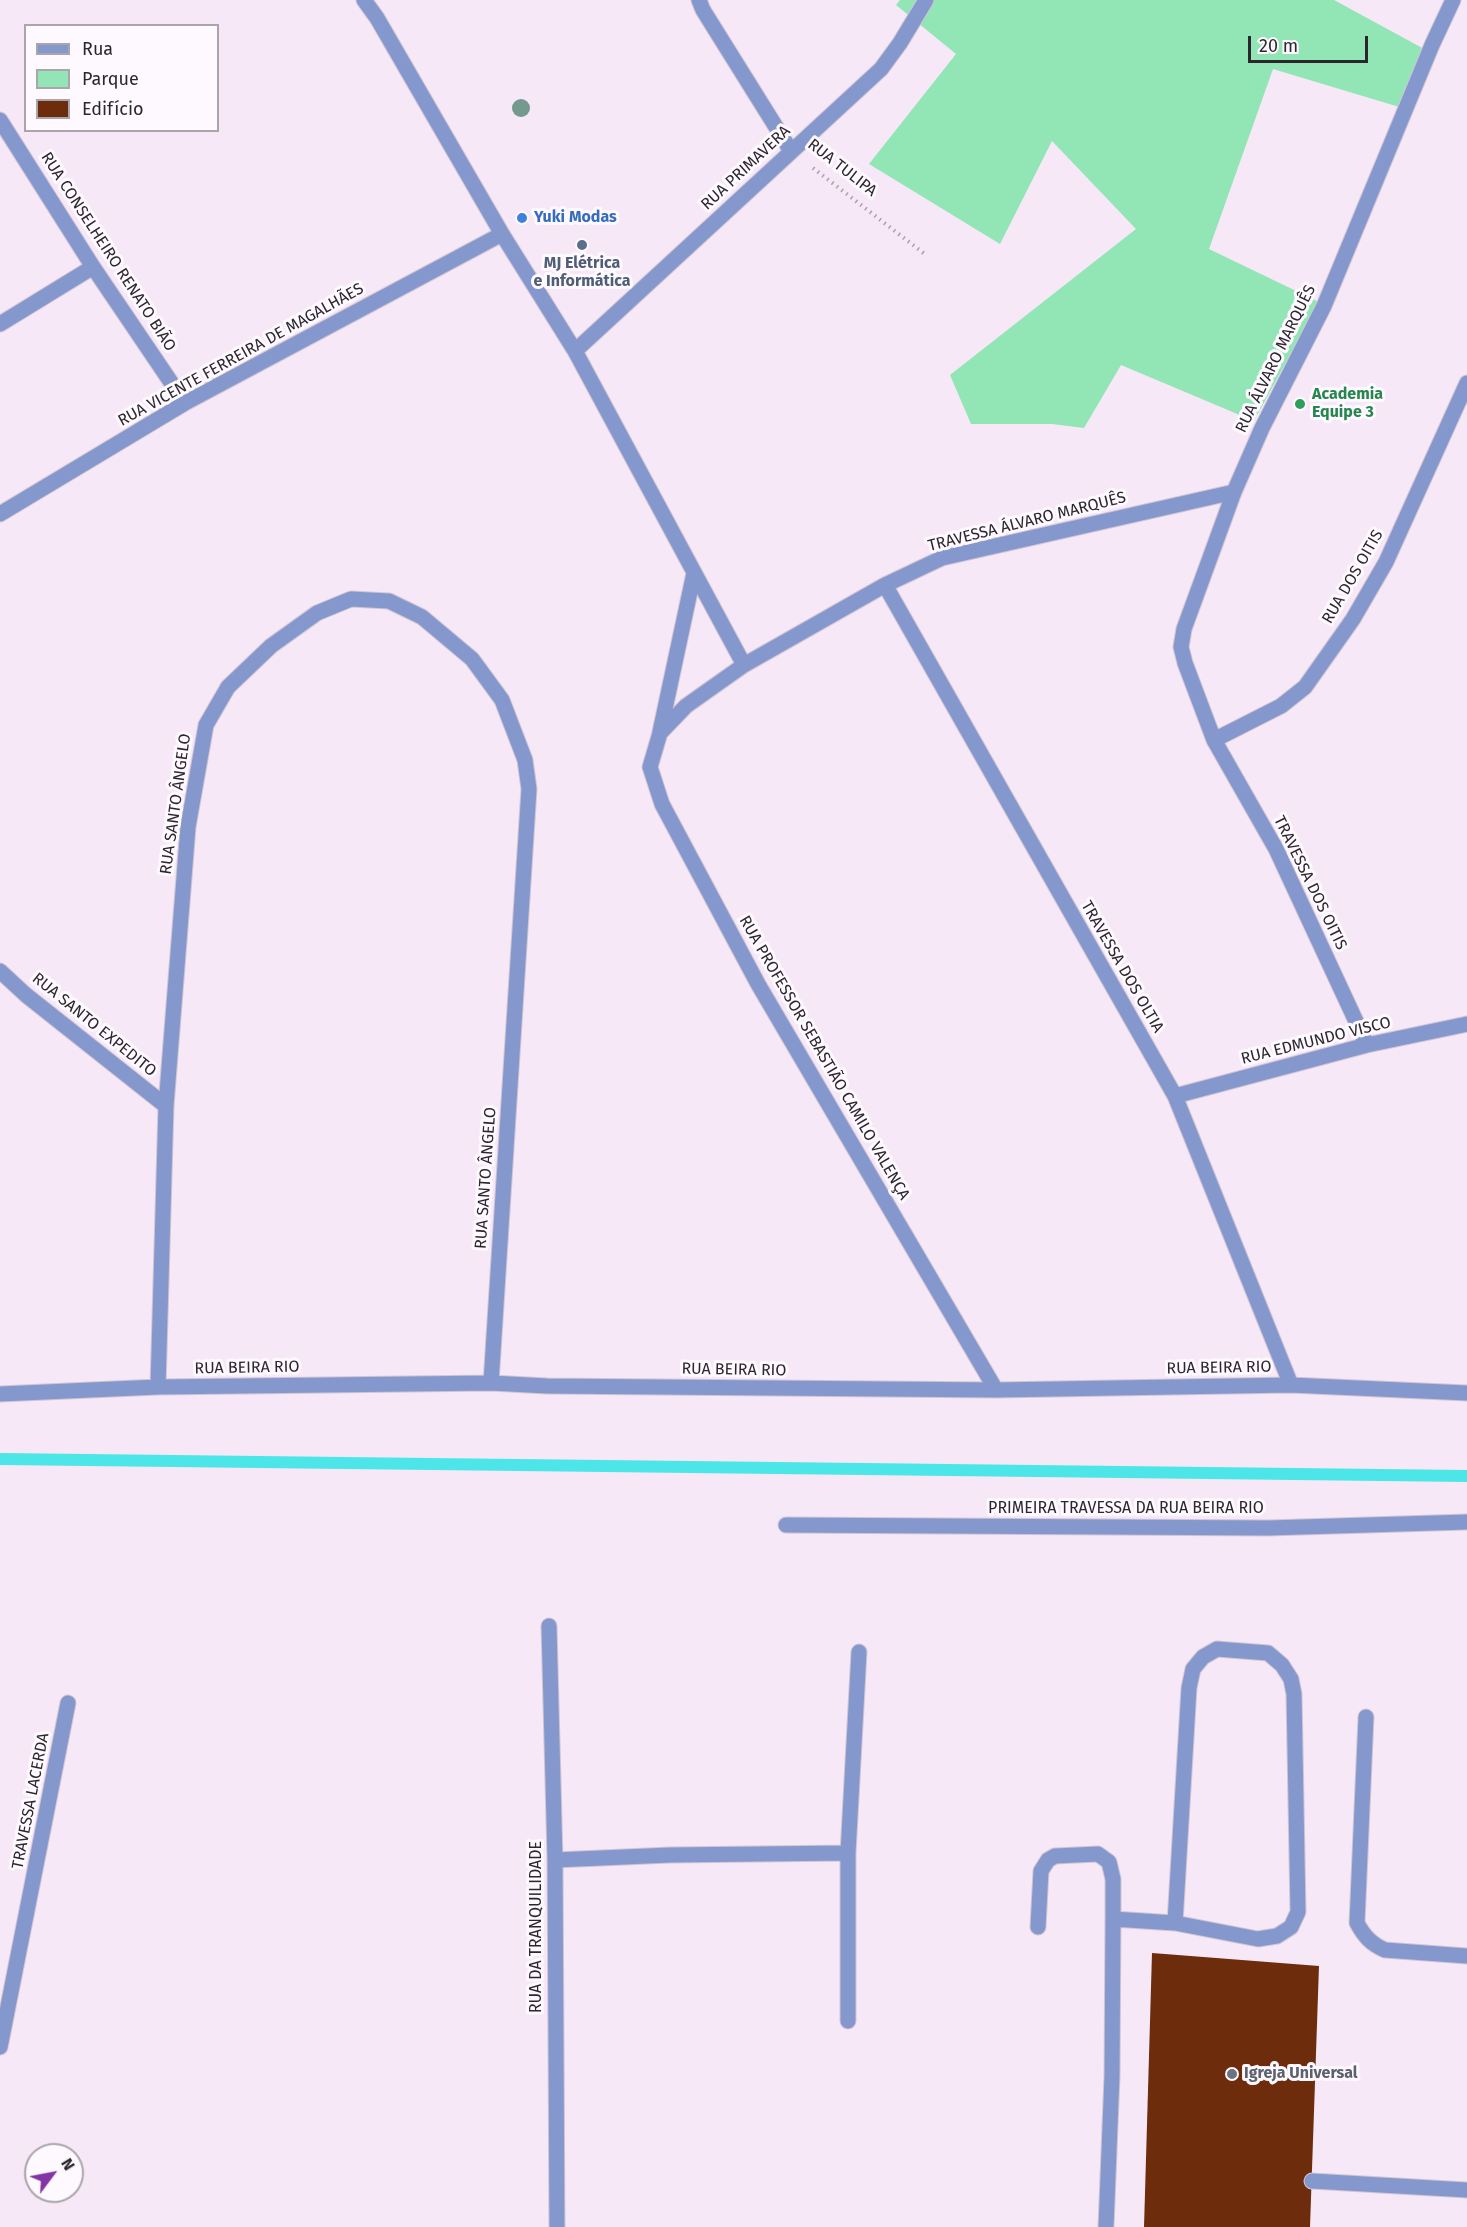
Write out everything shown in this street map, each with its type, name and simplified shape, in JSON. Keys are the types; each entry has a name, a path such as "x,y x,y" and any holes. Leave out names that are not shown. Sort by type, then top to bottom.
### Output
{"street":[{"path":"364,0 377,18 502,234 575,351 744,665"},
{"name":"RUA TULIPA","path":"699,0 791,151"},
{"name":"RUA PRIMAVERA","path":"575,351 880,69 900,44 926,0"},
{"name":"RUA ÁLVARO MARQUÊS","path":"1214,740 1185,663 1181,647 1184,629 1234,492 1262,428 1324,306 1432,45 1453,0"},
{"name":"RUA CONSELHEIRO RENATO BIÃO","path":"0,120 93,267 185,403"},
{"name":"RUA VICENTE FERREIRA DE MAGALHÃES","path":"0,514 185,403 502,234"},
{"path":"0,324 93,267"},
{"name":"RUA DOS OITIS","path":"1214,740 1281,706 1305,687 1346,629 1386,562 1467,383"},
{"name":"TRAVESSA ÁLVARO MARQUÊS","path":"744,665 885,585 942,558 1234,492"},
{"name":"RUA PROFESSOR SEBASTIÃO CAMILO VALENÇA","path":"694,573 660,733 650,767 662,804 758,984 996,1390"},
{"name":"TRAVESSA DOS OLTIA","path":"885,585 1175,1096 1291,1385"},
{"name":"RUA SANTO ÂNGELO","path":"158,1387 166,1106 188,827 206,725 228,687 271,646 317,613 351,599 389,601 422,617 472,659 502,700 525,760 529,789 491,1383"},
{"name":"RUA PROFESSOR SEBASTIÃO CAMILO VALENÇA","path":"660,733 686,706 744,665"},
{"name":"TRAVESSA DOS OITIS","path":"1214,740 1276,849 1367,1045"},
{"name":"RUA SANTO EXPEDITO","path":"0,971 26,995 166,1106"},
{"name":"RUA EDMUNDO VISCO","path":"1175,1096 1367,1045 1467,1024"},
{"name":"RUA BEIRA RIO","path":"0,1395 158,1387 491,1383 546,1386 996,1390 1291,1385 1467,1393"},
{"name":"PRIMEIRA TRAVESSA DA RUA BEIRA RIO","path":"786,1525 1268,1528 1467,1522"},
{"name":"RUA DA TRANQUILIDADE","path":"549,1626 555,1860 557,2227"},
{"path":"1113,1919 1175,1923 1258,1939 1277,1936 1291,1927 1298,1912 1294,1694 1291,1679 1282,1665 1268,1653 1217,1649 1203,1657 1193,1669 1189,1688 1175,1923"},
{"path":"848,2021 848,1853 859,1652"},
{"name":"TRAVESSA LACERDA","path":"0,2047 68,1703"},
{"path":"1366,1717 1357,1923 1363,1934 1373,1944 1385,1950 1467,1956"},
{"path":"555,1860 670,1855 848,1853"},
{"path":"1038,1927 1041,1871 1048,1860 1056,1856 1098,1854 1109,1862 1113,1879 1112,2076 1106,2227"},
{"path":"1312,2181 1467,2190"}],"path":[{"name":"RUA TULIPA","path":"791,151 926,255"}],"green space":[{"path":"900,0 1334,0 1426,50 1406,109 1273,69 1209,249 1319,302 1254,421 1121,365 1084,428 1052,424 971,424 950,375 1136,229 1052,141 1000,244 869,164 956,54 896,5"}],"building":[{"name":"Igreja Universal","path":"1152,1953 1319,1966 1310,2227 1144,2227"}],"waterway":[{"path":"0,1459 1467,1476"}],"place":[{"name":"Yuki Modas","path":"522,218"},
{"name":"MJ Elétrica e Informática","path":"582,245"},
{"name":"Academia Equipe 3","path":"1300,404"},
{"name":"Igreja Universal","path":"1232,2074"}]}
